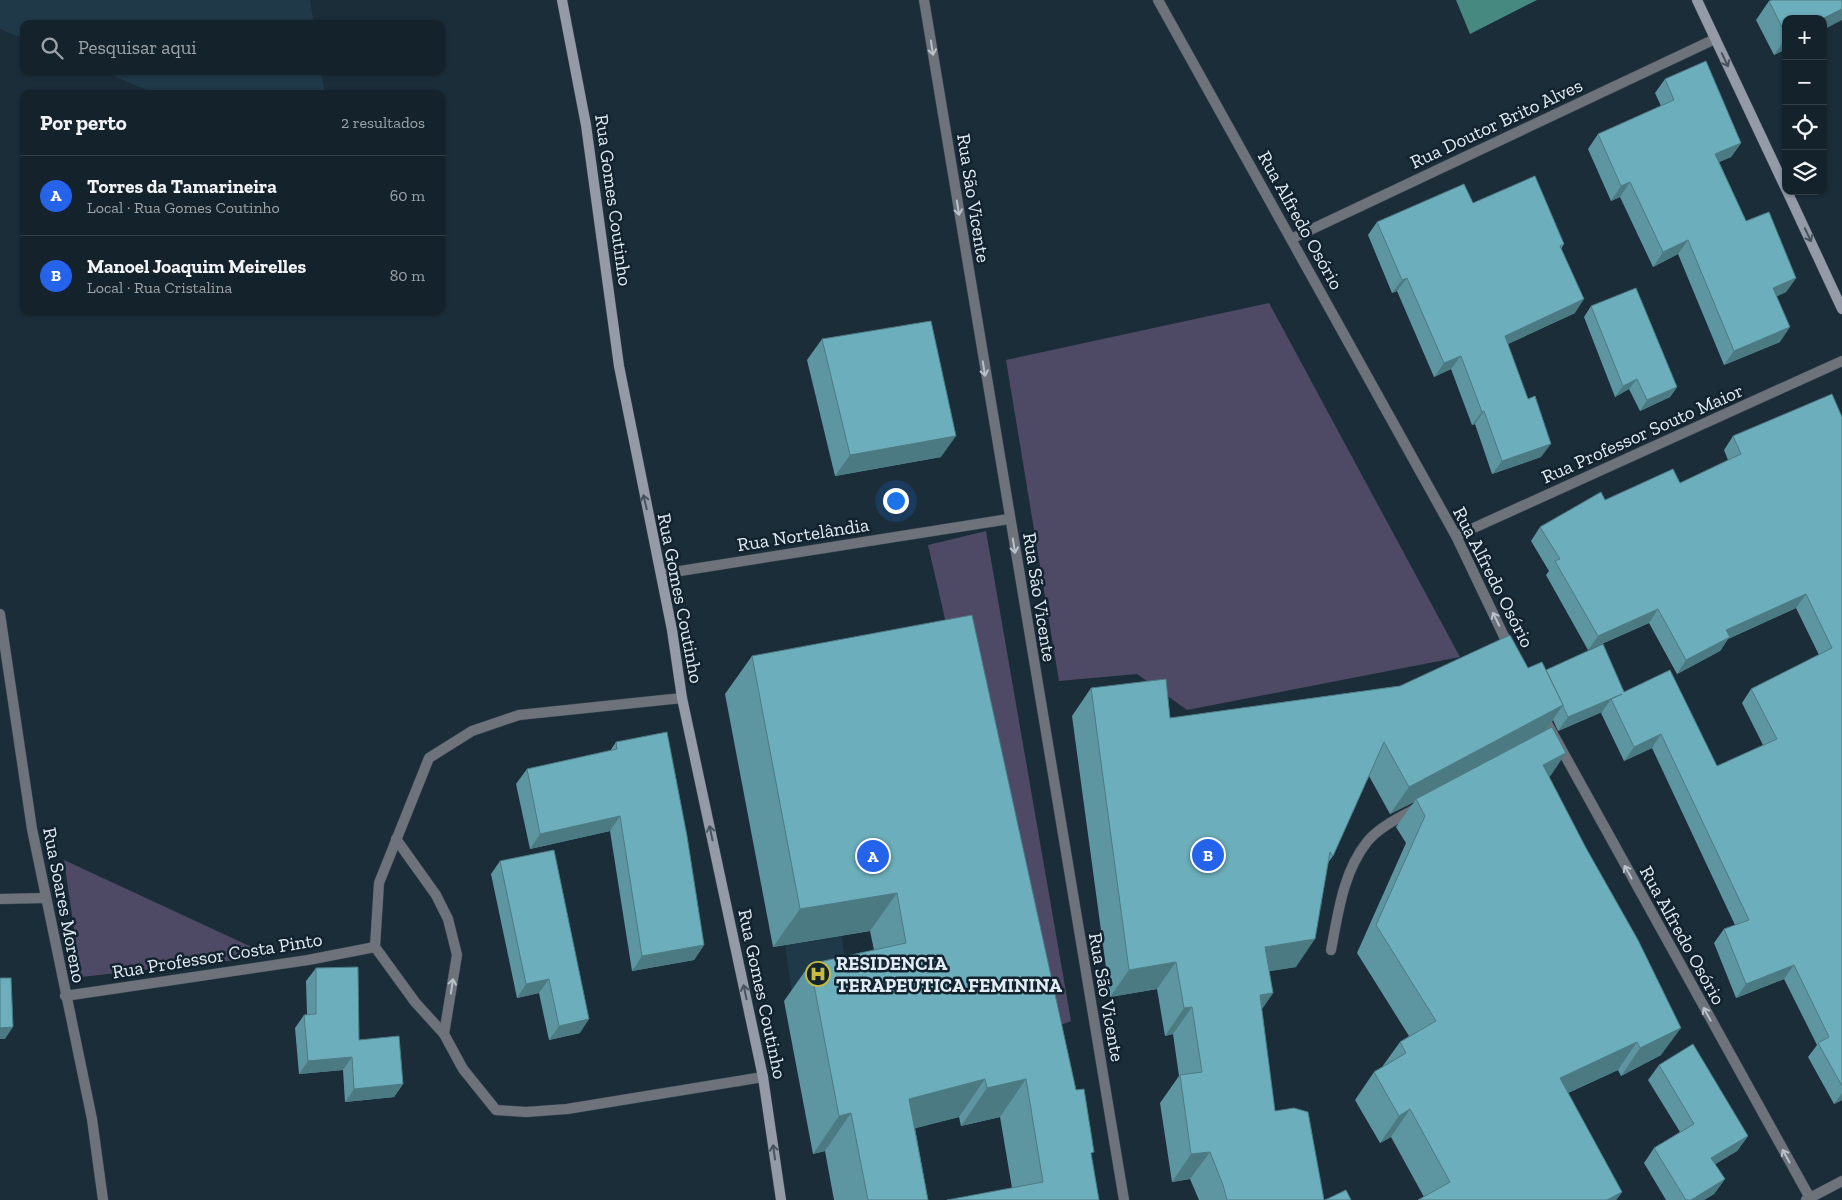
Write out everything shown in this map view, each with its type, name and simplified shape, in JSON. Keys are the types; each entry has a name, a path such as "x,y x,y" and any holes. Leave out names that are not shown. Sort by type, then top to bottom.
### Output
{"street":[{"name":"Rua Gomes Coutinho","path":"562,0 586,125 619,366 642,490 661,574 682,698 763,1077 781,1200"},
{"name":"Rua São Vicente","path":"924,0 1124,1200"},
{"name":"Rua Alfredo Osório","path":"1158,0 1456,536 1515,658"},
{"path":"1697,0 1782,181"},
{"name":"Rua Doutor Brito Alves","path":"1292,239 1715,39"},
{"path":"1788,195 1842,309"},
{"name":"Rua Professor Souto Maior","path":"1456,536 1842,361"},
{"name":"Rua Nortelândia","path":"661,574 1009,519"},
{"name":"Rua Soares Moreno","path":"0,614 32,829 65,996 92,1119 103,1200"},
{"path":"682,698 519,715 472,731 429,758 379,883 375,947 415,1002 444,1034 463,1069 496,1110 526,1112 560,1110 763,1077"},
{"name":"Rua Alfredo Osório","path":"1540,710 1549,739 1808,1199"},
{"path":"1331,950 1341,897 1354,862 1368,841 1385,827 1422,806"},
{"path":"396,839 436,895 448,919 457,956 444,1034"},
{"path":"0,899 45,898"},
{"name":"Rua Professor Costa Pinto","path":"65,996 308,960 375,947"},
{"path":"1808,1199 1842,1180"}],"shaded area":[{"path":"0,0 310,0 313,20 20,20 20,37 0,29"},
{"path":"1456,0 1537,0 1470,34"},
{"path":"111,75 322,75 324,90 147,90"},
{"path":"1269,303 1460,657 1187,710 1137,674 1059,681 1006,360"},
{"path":"986,531 1071,1021 1040,1033 928,545"},
{"path":"64,860 271,956 81,977"},
{"name":"RESIDENCIA TERAPEUTICA FEMININA","path":"837,906 856,1031 799,1041 781,917"}],"building":[{"path":"1842,0 1842,9 1827,16 1782,15 1782,27 1769,1"},
{"path":"1706,61 1741,143 1715,154 1746,221 1769,212 1796,278 1773,288 1790,327 1734,351 1688,240 1663,252 1630,182 1621,186 1598,134 1674,100 1665,79"},
{"path":"1535,176 1564,244 1560,246 1584,299 1505,336 1528,399 1535,396 1551,444 1502,461 1461,356 1444,363 1407,278 1402,280 1377,222 1464,184 1473,203"},
{"path":"1636,288 1677,387 1647,400 1637,379 1623,386 1591,306"},
{"path":"931,321 956,436 850,455 822,339"},
{"path":"1832,394 1842,417 1842,1086 1818,1043 1829,1037 1794,965 1746,984 1724,929 1749,920 1661,734 1634,747 1611,699 1622,694 1568,717 1546,670 1603,644 1624,692 1670,670 1717,766 1777,739 1751,689 1832,648 1806,594 1726,630 1730,637 1686,660 1658,609 1598,636 1555,561 1560,559 1540,527 1601,492 1605,500 1673,469 1680,483 1741,454 1733,436"},
{"path":"972,615 1076,1090 1084,1089 1094,1152 1091,1153 1099,1200 947,1200 1043,1182 1026,1079 987,1088 985,1079 909,1099 928,1200 868,1200 851,1113 839,1116 810,964 906,943 897,893 800,909 752,656"},
{"path":"1510,635 1528,668 1542,662 1563,705 1409,787 1384,742 1333,856 1330,852 1315,939 1265,947 1273,993 1260,995 1275,1111 1294,1108 1308,1112 1324,1200 1227,1200 1210,1152 1191,1154 1180,1075 1202,1072 1192,1007 1184,1008 1176,962 1129,970 1091,688 1166,679 1170,718 1400,686"},
{"path":"1552,727 1566,753 1543,765 1586,848 1638,940 1681,1028 1640,1048 1637,1042 1560,1078 1622,1192 1607,1200 1418,1200 1450,1182 1410,1109 1399,1116 1374,1072 1406,1053 1400,1042 1436,1021 1376,925 1425,816 1416,799"},
{"path":"667,732 687,836 704,945 642,956 620,816 540,834 527,769 617,749 616,742"},
{"path":"554,850 589,1019 559,1026 549,979 526,984 500,861"},
{"path":"358,967 359,1040 399,1036 403,1084 354,1089 352,1057 308,1061 304,1015 316,1014 316,968"},
{"path":"0,978 11,978 13,1027 0,1028"},
{"path":"1693,1044 1748,1136 1711,1158 1725,1179 1691,1200 1686,1200 1654,1148 1694,1124 1659,1065"},
{"path":"1346,1190 1351,1200 1325,1200"}],"place":[{"name":"Manoel Joaquim Meirelles","path":"1208,855"},
{"name":"Torres da Tamarineira","path":"873,856"},
{"name":"RESIDENCIA TERAPEUTICA FEMININA","path":"818,974"}]}
